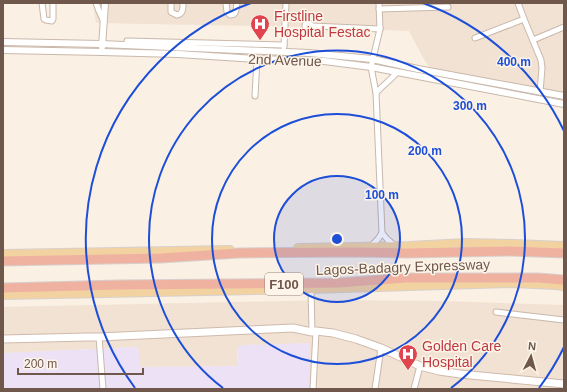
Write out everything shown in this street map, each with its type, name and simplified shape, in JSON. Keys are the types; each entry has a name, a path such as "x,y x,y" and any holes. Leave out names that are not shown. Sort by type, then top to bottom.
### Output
{"highway":[{"name":"Lagos-Badagry Expressway","path":"3,260 161,258 239,253 407,253 509,251 564,253"},
{"name":"Lagos-Badagry Expressway","path":"3,288 119,285 338,283 406,278 538,278 564,280"}],"main road":[{"name":"Lagos-Badagry Expressway","path":"3,254 395,246 466,243 564,246"},
{"name":"Lagos-Badagry Expressway","path":"3,295 311,289 513,283 564,286"},
{"path":"3,339 88,336 99,337 293,328 314,332 333,333 356,339 381,348 420,366 439,371 564,384"}],"street":[{"path":"42,3 44,18 52,21 53,3"},
{"path":"96,3 104,22"},
{"path":"102,52 105,3"},
{"path":"171,3 171,12 177,15 181,14 183,3"},
{"path":"226,3 227,12 230,15 235,14 237,3"},
{"path":"283,52 286,3"},
{"path":"518,3 541,60 542,68 540,92"},
{"path":"370,246 382,233 376,93 371,67 380,29 379,6 448,6"},
{"path":"475,38 524,19"},
{"path":"312,26 380,29"},
{"path":"533,40 564,26"},
{"path":"127,41 284,45"},
{"name":"2nd Avenue","path":"3,42 102,44 322,54 372,59 564,96"},
{"name":"2nd Avenue","path":"3,50 178,54 257,59 324,61 371,67 564,104"},
{"path":"255,96 257,59"},
{"path":"376,93 397,72"},
{"path":"382,233 395,246"},
{"path":"311,289 314,332 314,389"},
{"path":"496,312 564,320"},
{"path":"99,337 103,389"},
{"path":"375,389 381,348"},
{"path":"414,389 420,366"}],"shaded area":[{"path":"93,3 564,3 564,100 438,80 422,56 409,31 302,27 96,23"},
{"path":"332,300 441,301 564,305 564,389 309,389 309,343 237,347 238,366 139,367 138,347 3,353 3,307"},
{"path":"309,343 309,389 3,389 3,353 138,347 140,367 238,366 237,347 243,345"}],"place":[{"name":"Firstline Hospital Festac","path":"260,41"},
{"name":"Golden Care Hospital","path":"408,371"}]}
